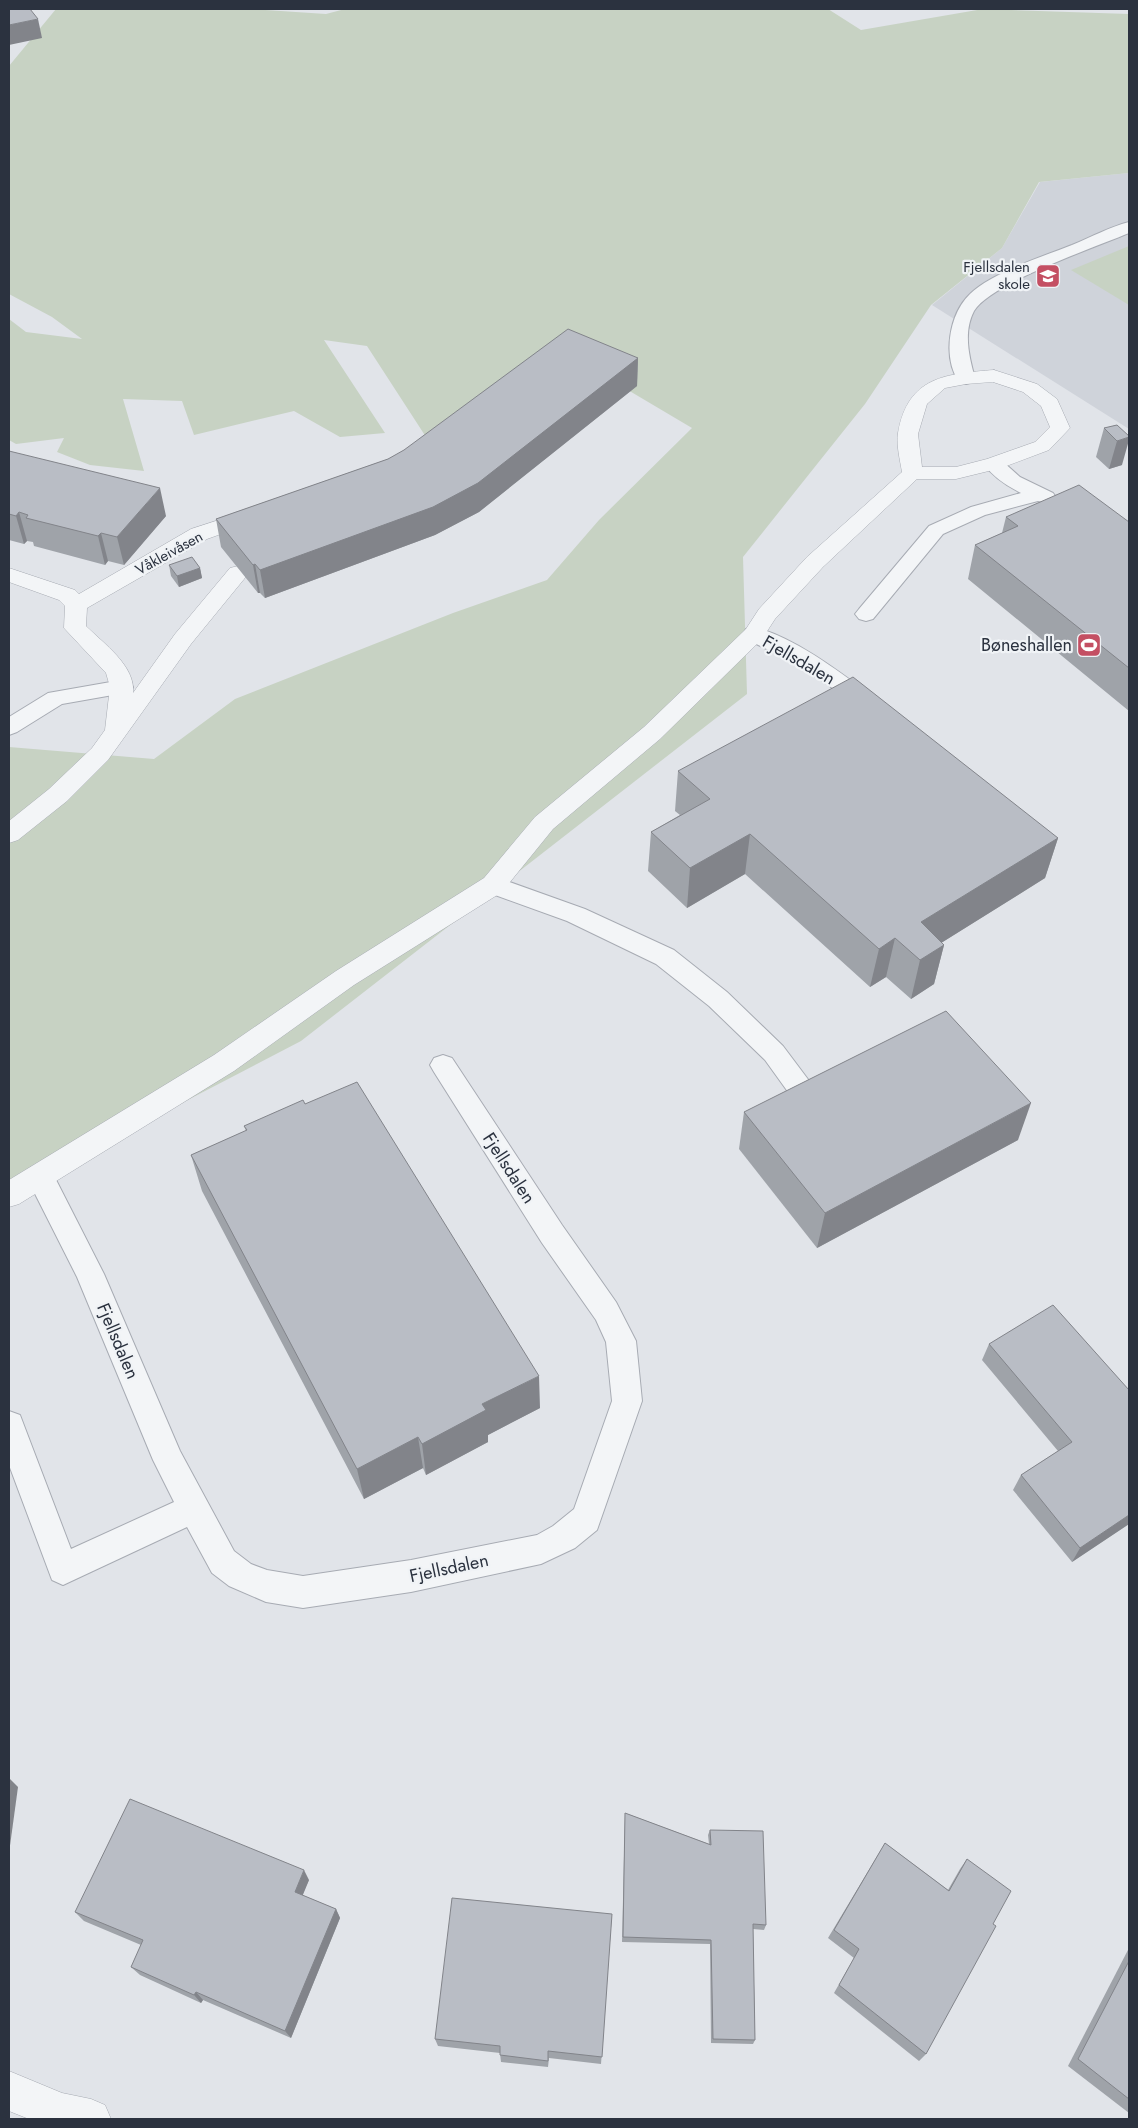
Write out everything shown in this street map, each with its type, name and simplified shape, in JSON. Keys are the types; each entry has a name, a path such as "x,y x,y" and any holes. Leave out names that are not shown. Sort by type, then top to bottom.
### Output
{"street":[{"path":"994,376 1030,388 1050,402 1060,428 1042,446 994,464 956,473 912,473 908,434 918,402 938,384 966,378 994,376"},
{"name":"Fjellsdalen","path":"9,1195 224,1063 344,978 493,885 544,823 652,733 754,634 767,614 815,562 912,473"},
{"name":"Våkleivåsen","path":"76,604 97,594 199,534 272,509"},
{"path":"9,834 58,795 100,754 183,639 238,573"},
{"path":"9,575 67,594 76,604 75,628 116,670 122,687 117,732"},
{"path":"9,2092 62,2113 91,2119"}],"lane":[{"path":"966,378 960,356 959,330 965,312 976,297 1005,279 1129,227"},
{"path":"994,464 1013,481 1039,494 1066,504"},
{"path":"866,614 936,530 978,511 1039,494"},
{"name":"Fjellsdalen","path":"754,634 797,655 835,678 884,718"},
{"path":"9,727 56,698 122,687"},
{"path":"493,885 576,915 665,956 718,999 774,1053 810,1102"},
{"name":"Fjellsdalen","path":"40,1176 90,1274 168,1460 223,1562 240,1575 266,1586 303,1592 411,1576 541,1549 564,1537 586,1520 626,1401 621,1341 606,1311 552,1234 443,1065"},
{"path":"9,1425 63,1569 194,1508"}],"shaded area":[{"name":"Fjellsdalen skole","path":"1129,173 1129,429 932,305 1002,248 1040,182"}],"green space":[{"path":"56,9 250,9 326,14 345,9 828,9 861,30 983,9 1129,14 1129,173 1039,182 1002,248 931,305 865,404 743,557 747,694 301,1041 9,1193 9,747 154,759 235,699 453,613 547,580 599,520 692,428 584,364 426,437 367,346 324,340 385,433 340,437 294,411 194,435 182,401 123,399 144,471 90,465 57,452 64,438 16,444 9,440 9,319 26,332 82,339 52,317 9,294 9,66"},
{"path":"1129,246 1129,305 1071,270"}],"building":[{"path":"9,9 30,9 38,19 9,25"},
{"path":"568,329 638,358 478,483 433,507 260,570 255,564 253,565 216,519 388,459 404,450"},
{"path":"1117,425 1129,437 1117,441 1104,428"},
{"path":"9,451 160,488 117,537 101,533 98,536 26,518 28,515 19,512 16,516 9,514"},
{"name":"Bøneshallen","path":"1079,485 1129,522 1129,668 975,545 1018,526 1006,517"},
{"path":"192,557 200,568 177,576 169,565"},
{"path":"853,677 1058,838 921,922 944,945 920,960 895,938 879,949 750,834 690,868 651,832 710,799 678,771"},
{"path":"946,1011 1031,1103 825,1213 744,1112"},
{"path":"357,1082 539,1376 482,1404 486,1410 422,1444 418,1437 357,1469 191,1155 247,1130 244,1126 303,1100 305,1104"},
{"path":"1053,1305 1129,1390 1129,1515 1080,1548 1021,1475 1072,1442 989,1344"},
{"path":"130,1799 304,1870 295,1892 336,1909 285,2031 196,1992 194,1995 131,1967 143,1940 75,1912"},
{"path":"625,1813 711,1845 710,1830 763,1831 766,1925 753,1924 755,2040 713,2039 711,1940 623,1937"},
{"path":"885,1843 949,1891 967,1859 1011,1891 993,1924 996,1926 926,2054 839,1985 859,1949 834,1930"},
{"path":"452,1898 612,1914 602,2057 548,2051 548,2061 500,2055 500,2046 435,2039"},
{"path":"1129,1961 1129,2099 1078,2059"}],"place":[{"name":"Fjellsdalen skole","path":"1048,276"},
{"name":"Bøneshallen","path":"1089,645"}]}
